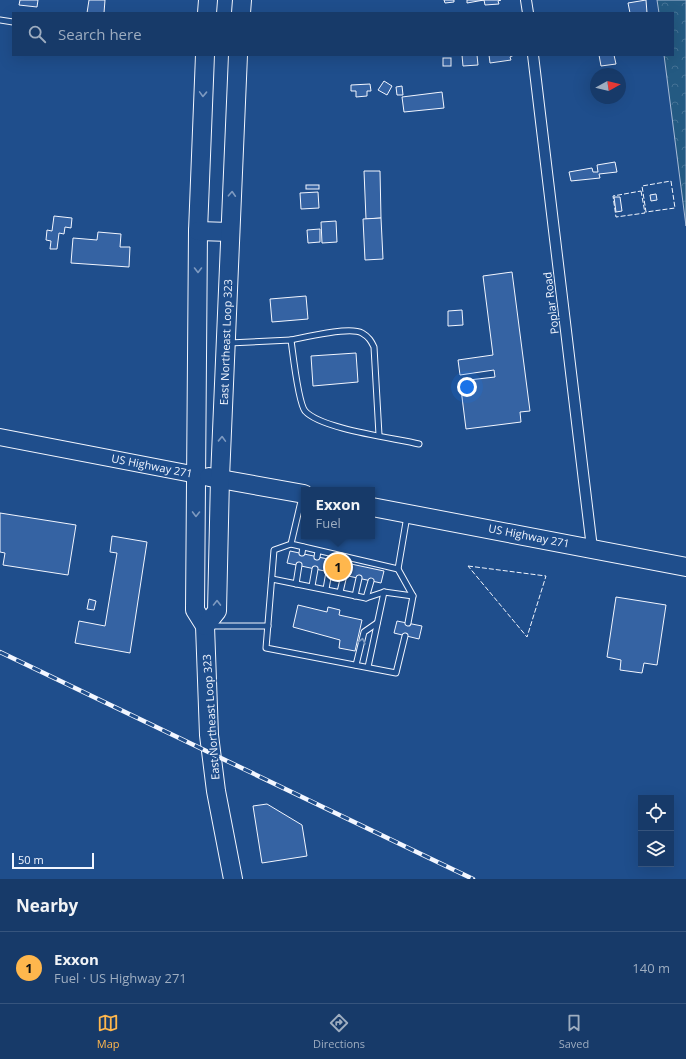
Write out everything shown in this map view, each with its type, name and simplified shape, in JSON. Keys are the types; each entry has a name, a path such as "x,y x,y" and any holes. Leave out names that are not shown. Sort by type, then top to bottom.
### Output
{"highway":[{"path":"207,12 208,0"},
{"path":"241,12 242,0"},
{"name":"East Northeast Loop 323","path":"205,56 198,231 195,610 205,626 209,735 216,791 233,879"},
{"name":"East Northeast Loop 323","path":"205,626 217,611 220,478 238,56"},
{"path":"198,231 230,232"},
{"name":"US Highway 271","path":"197,475 301,494"},
{"name":"US Highway 271","path":"375,508 686,567"}],"main road":[{"name":"US Highway 271","path":"0,437 197,475"}],"street":[{"path":"526,0 528,12"},
{"name":"Poplar Road","path":"533,56 592,548"}],"lane":[{"path":"0,20 12,22"},
{"path":"226,343 291,340 341,331 361,332 369,338 374,347 379,435"},
{"path":"291,340 301,400 305,411 331,425 419,444"},
{"path":"291,544 301,502"},
{"path":"408,513 398,569 413,596 408,623"},
{"path":"398,569 374,566 332,557 318,551 291,544 274,550 266,648 396,673 405,636"},
{"path":"302,553 303,547"},
{"path":"318,551 318,557"},
{"path":"296,584 299,565"},
{"path":"312,586 315,569"},
{"path":"326,589 329,572"},
{"path":"340,592 344,575"},
{"path":"355,596 359,578"},
{"path":"272,579 366,598 384,592 413,596"},
{"path":"366,598 371,581"},
{"path":"368,667 384,592"},
{"path":"356,665 364,632 377,623"},
{"path":"205,626 268,626"}],"green space":[{"path":"657,0 686,0 686,226 664,56 674,56 674,12 659,12"}],"building":[{"path":"20,0 38,0 37,7 19,5"},
{"path":"89,0 105,0 104,12 87,12"},
{"path":"444,0 454,0 454,2 445,3"},
{"path":"467,0 484,0 467,3"},
{"path":"484,0 501,0 498,1 499,4 485,5"},
{"path":"646,0 647,12 630,12 628,3"},
{"path":"462,56 477,56 478,65 463,66"},
{"path":"489,56 512,56 510,57 511,60 490,63"},
{"path":"599,56 614,56 616,64 601,66"},
{"path":"443,58 451,58 451,66 443,66"},
{"path":"384,81 392,86 387,95 378,90"},
{"path":"370,84 371,91 367,91 367,96 356,97 356,91 351,91 351,85"},
{"path":"402,86 403,95 397,95 396,87"},
{"path":"442,92 444,108 404,112 402,97"},
{"path":"615,162 617,172 599,174 600,178 571,181 569,172 592,168 593,172 598,172 597,165"},
{"path":"364,171 380,171 381,218 366,219"},
{"path":"306,185 319,185 319,189 306,189"},
{"path":"318,192 319,208 301,209 300,193"},
{"path":"656,194 657,200 651,201 650,195"},
{"path":"614,197 620,197 622,211 616,212"},
{"path":"54,216 72,218 71,228 65,227 64,234 59,233 57,249 50,249 51,241 46,240 47,230 52,231"},
{"path":"381,218 383,259 365,260 363,219"},
{"path":"336,221 337,242 322,243 321,222"},
{"path":"320,229 320,242 308,243 307,230"},
{"path":"98,232 121,234 120,247 130,247 129,267 71,263 73,238 97,240"},
{"path":"512,272 530,411 520,412 521,422 466,429 460,381 495,377 494,370 460,375 458,360 493,355 483,276"},
{"path":"306,296 308,319 272,322 270,299"},
{"path":"462,310 463,325 448,326 448,311"},
{"path":"356,353 358,382 313,386 311,356"},
{"path":"0,513 76,525 68,575 3,565 5,553 0,552"},
{"path":"112,536 147,542 130,653 75,643 79,621 105,626 117,553 110,552"},
{"path":"290,551 384,571 381,583 287,563"},
{"path":"616,597 666,605 657,665 644,663 642,673 620,670 621,660 607,657"},
{"path":"89,599 96,601 94,610 87,609"},
{"path":"298,605 327,612 328,607 340,610 339,615 362,620 355,651 339,648 340,640 293,627"},
{"path":"397,621 422,626 419,639 394,633"},
{"path":"267,804 302,825 307,856 262,863 253,806"}],"railway":[{"path":"0,652 473,879"}],"fence":[{"path":"671,181 675,208 646,212 642,186 671,181"},
{"path":"641,191 645,213 616,217 613,196 641,191"},
{"path":"468,566 546,576 527,637 468,566"}],"place":[{"name":"Exxon","path":"338,567"}]}
